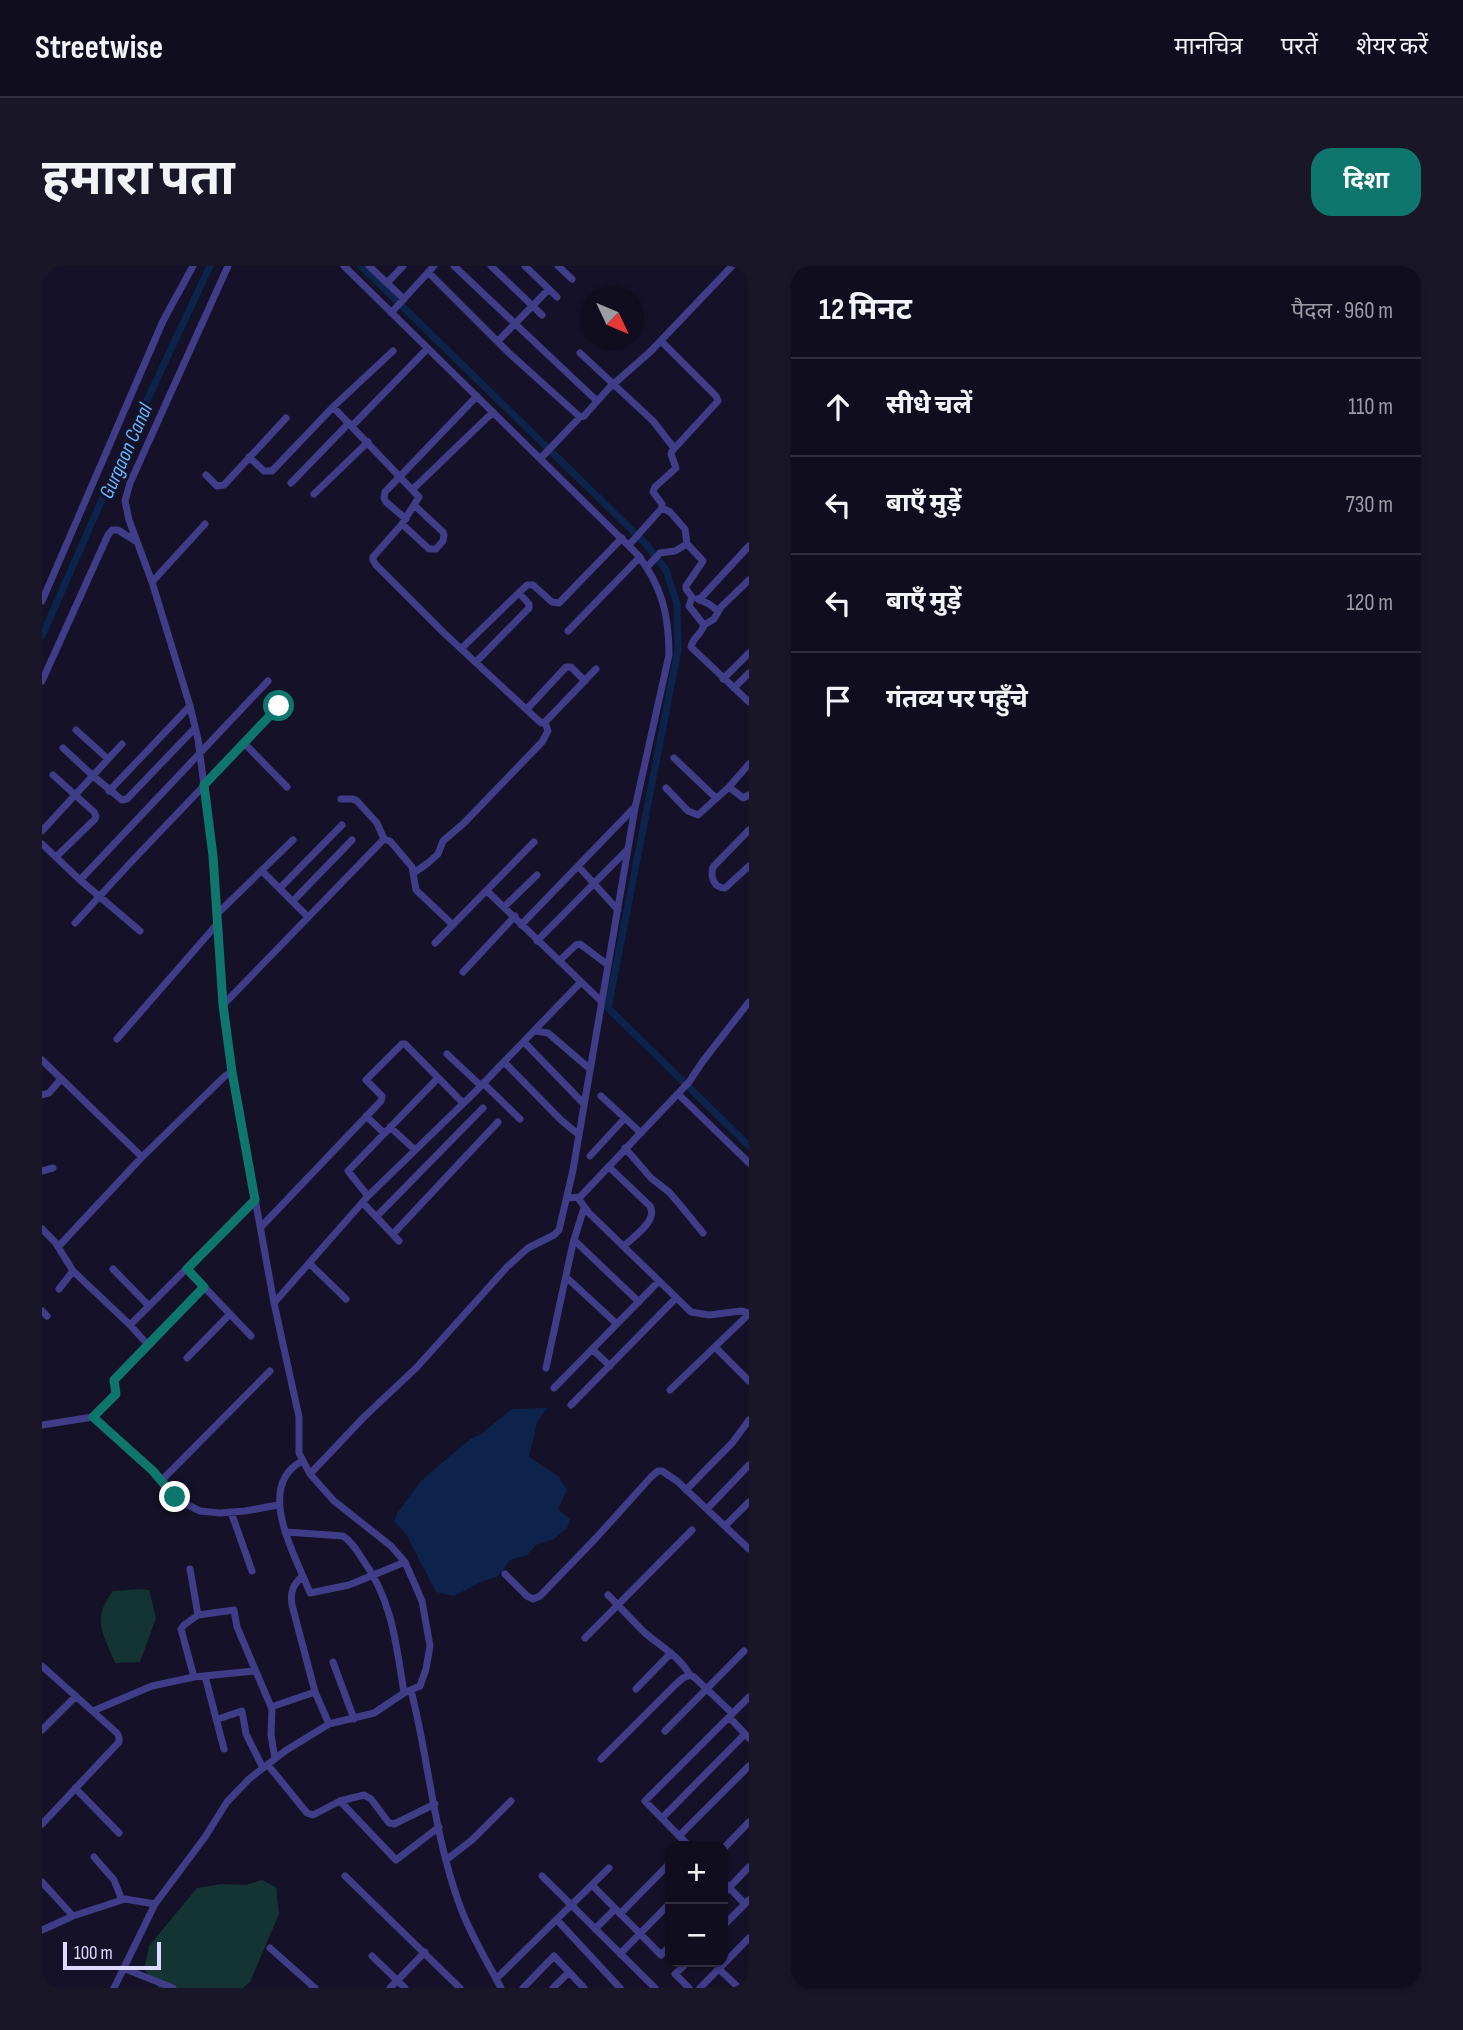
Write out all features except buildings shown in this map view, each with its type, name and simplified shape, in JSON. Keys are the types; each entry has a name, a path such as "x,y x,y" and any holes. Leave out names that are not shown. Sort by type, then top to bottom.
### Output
{"street":[{"path":"42,601 163,321 193,266"},
{"path":"114,1988 155,1904 205,1837 227,1802 265,1766 329,1724 374,1713 407,1691 420,1686 430,1646 422,1601 405,1562 391,1546 334,1501 310,1474 299,1453 299,1417 274,1303 232,1072 223,1005 213,856 200,752 190,706 152,582 126,510 126,493 228,266"},
{"path":"344,266 398,305"},
{"path":"369,266 387,283 427,349 622,538 635,539"},
{"path":"387,283 403,266"},
{"path":"454,266 597,401"},
{"path":"491,266 542,315"},
{"path":"525,266 557,297"},
{"path":"558,266 572,279"},
{"path":"541,458 613,384 661,341 732,266"},
{"path":"398,305 431,269 498,341 580,417"},
{"path":"498,341 549,289"},
{"path":"635,539 662,508 662,503 653,492 676,468 671,454 674,448 717,404 718,399 661,341"},
{"path":"291,483 427,349"},
{"path":"249,457 264,471 272,471 333,407 393,351"},
{"path":"580,353 653,421 674,448"},
{"path":"415,506 443,532 443,541 436,549 429,549 404,522 384,498 385,492 477,396"},
{"path":"333,407 419,497 404,522 375,555 373,561 539,721 545,722"},
{"path":"413,489 494,412"},
{"path":"206,475 222,486 286,418"},
{"path":"314,494 368,442"},
{"path":"662,508 670,512 685,529 687,544 703,561 686,589 695,599 718,611"},
{"path":"152,582 205,524"},
{"path":"42,681 110,531 118,530 137,542"},
{"path":"462,648 530,584 552,602 559,603 622,538"},
{"path":"635,539 639,557"},
{"path":"652,561 664,552 675,551 687,544"},
{"path":"704,625 689,606 749,546"},
{"path":"639,557 652,561"},
{"path":"568,631 639,557"},
{"path":"310,1474 363,1417 417,1367 507,1267 528,1248 559,1230 573,1198 579,1135 627,849 669,655 669,631 664,603 652,561"},
{"path":"749,580 718,611 715,619 704,625 691,647 749,702"},
{"path":"476,662 529,608 529,604 519,593"},
{"path":"723,679 749,653"},
{"path":"527,709 568,667 585,681"},
{"path":"545,722 596,669"},
{"path":"734,688 749,673"},
{"path":"80,880 268,681"},
{"path":"109,791 190,706"},
{"path":"75,923 279,706"},
{"path":"415,872 438,854 443,841 458,829 542,742 548,731 545,722"},
{"path":"63,748 122,800 127,799 195,728"},
{"path":"76,730 107,759"},
{"path":"42,831 122,744"},
{"path":"245,744 287,786"},
{"path":"674,758 716,798"},
{"path":"666,788 695,815 700,814 749,764"},
{"path":"53,775 96,816 56,857"},
{"path":"729,787 742,797 749,795"},
{"path":"341,799 358,801 377,823 384,839 390,842 412,867 416,890 453,925"},
{"path":"521,925 635,808"},
{"path":"280,888 342,825"},
{"path":"749,830 713,867 714,882 725,888 749,866"},
{"path":"117,1039 218,918 293,839"},
{"path":"223,1005 384,839"},
{"path":"293,901 352,840"},
{"path":"435,943 534,842"},
{"path":"42,844 140,932"},
{"path":"537,941 627,849"},
{"path":"578,866 618,910"},
{"path":"261,871 308,917"},
{"path":"504,907 537,875"},
{"path":"487,891 601,1001"},
{"path":"463,972 515,916"},
{"path":"559,961 580,944 608,965"},
{"path":"274,1303 368,1196 581,982"},
{"path":"573,1198 597,1182 625,1148 689,1082 749,1002"},
{"path":"535,1031 548,1033 590,1069"},
{"path":"524,1042 584,1104"},
{"path":"261,1227 383,1098 367,1082 367,1078 402,1044 463,1103"},
{"path":"447,1054 520,1119"},
{"path":"42,1060 142,1157"},
{"path":"504,1062 579,1135"},
{"path":"58,1247 142,1157 232,1072"},
{"path":"368,1196 348,1171 438,1078"},
{"path":"42,1095 49,1093 61,1079"},
{"path":"680,1092 749,1163"},
{"path":"601,1096 641,1133"},
{"path":"377,1216 483,1108"},
{"path":"366,1116 384,1133"},
{"path":"590,1156 625,1118"},
{"path":"363,1203 396,1238 498,1122"},
{"path":"390,1127 415,1150"},
{"path":"625,1148 651,1178 681,1206 702,1233"},
{"path":"609,1167 653,1212 647,1224 624,1246"},
{"path":"42,1171 53,1168"},
{"path":"573,1198 691,1312 709,1315 741,1311 749,1313"},
{"path":"130,1325 255,1200"},
{"path":"547,1368 574,1240 584,1208"},
{"path":"42,1229 58,1247 73,1272 148,1345"},
{"path":"574,1240 639,1302"},
{"path":"309,1263 346,1299"},
{"path":"113,1269 149,1306"},
{"path":"187,1269 251,1336"},
{"path":"59,1289 73,1272"},
{"path":"566,1277 617,1324"},
{"path":"554,1388 659,1282"},
{"path":"42,1425 93,1417 116,1394 114,1380 204,1287"},
{"path":"571,1405 676,1298"},
{"path":"670,1390 749,1313"},
{"path":"187,1358 230,1314"},
{"path":"715,1347 749,1381"},
{"path":"592,1349 610,1366"},
{"path":"162,1480 271,1371"},
{"path":"93,1417 162,1480 180,1502 200,1511 231,1512 278,1504"},
{"path":"686,1490 733,1441 749,1420"},
{"path":"302,1461 293,1466 282,1481 278,1504 310,1592 349,1586 405,1562"},
{"path":"707,1509 749,1465"},
{"path":"505,1574 527,1596 533,1599 540,1596 658,1471 667,1473 749,1549"},
{"path":"725,1527 749,1502"},
{"path":"231,1512 252,1572"},
{"path":"585,1637 692,1530"},
{"path":"286,1532 343,1536 350,1540 374,1575 393,1623 407,1691 418,1718 446,1860 460,1907 500,1988"},
{"path":"190,1569 198,1615"},
{"path":"303,1576 295,1583 290,1594 315,1692 329,1724"},
{"path":"608,1595 707,1689 747,1736 662,1818"},
{"path":"194,1677 181,1629 198,1615 234,1610 237,1626 254,1671 271,1707 271,1735 275,1759"},
{"path":"665,1731 744,1651"},
{"path":"636,1689 671,1653"},
{"path":"333,1662 354,1719"},
{"path":"42,1666 117,1733 119,1742 42,1824"},
{"path":"93,1711 152,1686 194,1677 254,1671"},
{"path":"601,1759 675,1685 690,1675"},
{"path":"205,1676 225,1749"},
{"path":"271,1707 315,1692"},
{"path":"42,1730 76,1696"},
{"path":"684,1841 645,1801 749,1697"},
{"path":"218,1719 242,1711 246,1734 265,1766 307,1813 313,1815 340,1801 364,1795 371,1799 389,1823 394,1824 435,1804"},
{"path":"679,1836 749,1766"},
{"path":"75,1788 119,1833"},
{"path":"340,1801 396,1860 439,1827"},
{"path":"446,1860 472,1840 511,1801"},
{"path":"728,1844 749,1822"},
{"path":"94,1857 114,1880 122,1900"},
{"path":"728,1921 747,1902 729,1887 749,1867"},
{"path":"496,1979 609,1868"},
{"path":"595,1929 665,1868"},
{"path":"345,1876 460,1988"},
{"path":"542,1876 655,1988"},
{"path":"42,1882 73,1916"},
{"path":"592,1885 661,1955 665,1951"},
{"path":"42,1930 73,1916 122,1900 155,1904"},
{"path":"620,1954 669,1904"},
{"path":"557,1920 620,1988"},
{"path":"700,1988 749,1939"},
{"path":"271,1948 315,1988"},
{"path":"390,1988 425,1952"},
{"path":"372,1956 405,1988"},
{"path":"523,1988 554,1956 584,1988"},
{"path":"683,1967 676,1974 689,1988"},
{"path":"123,1968 173,1988"},
{"path":"719,1969 739,1988"},
{"path":"553,1988 569,1972"}],"green space":[{"path":"149,1590 156,1618 140,1662 115,1663 101,1627 102,1610 113,1591"},
{"path":"262,1880 276,1887 279,1914 250,1982 243,1988 159,1988 144,1969 149,1946 197,1888 222,1884 246,1885"}],"water":[{"path":"547,1408 537,1422 529,1457 559,1477 567,1490 558,1509 570,1519 567,1528 554,1539 536,1545 527,1555 510,1560 496,1577 454,1596 436,1592 406,1534 394,1521 398,1512 421,1481 470,1439 481,1434 512,1409"}],"waterway":[{"name":"Gurgaon Canal","path":"42,636 126,445 210,266"},
{"path":"361,266 646,544 666,570 677,604 678,650 608,1008 749,1146"}],"route":[{"path":"175,1497 153,1471 93,1417 116,1394 114,1380 204,1287 187,1269 255,1200 223,1005 219,922 204,785 279,706"}]}
